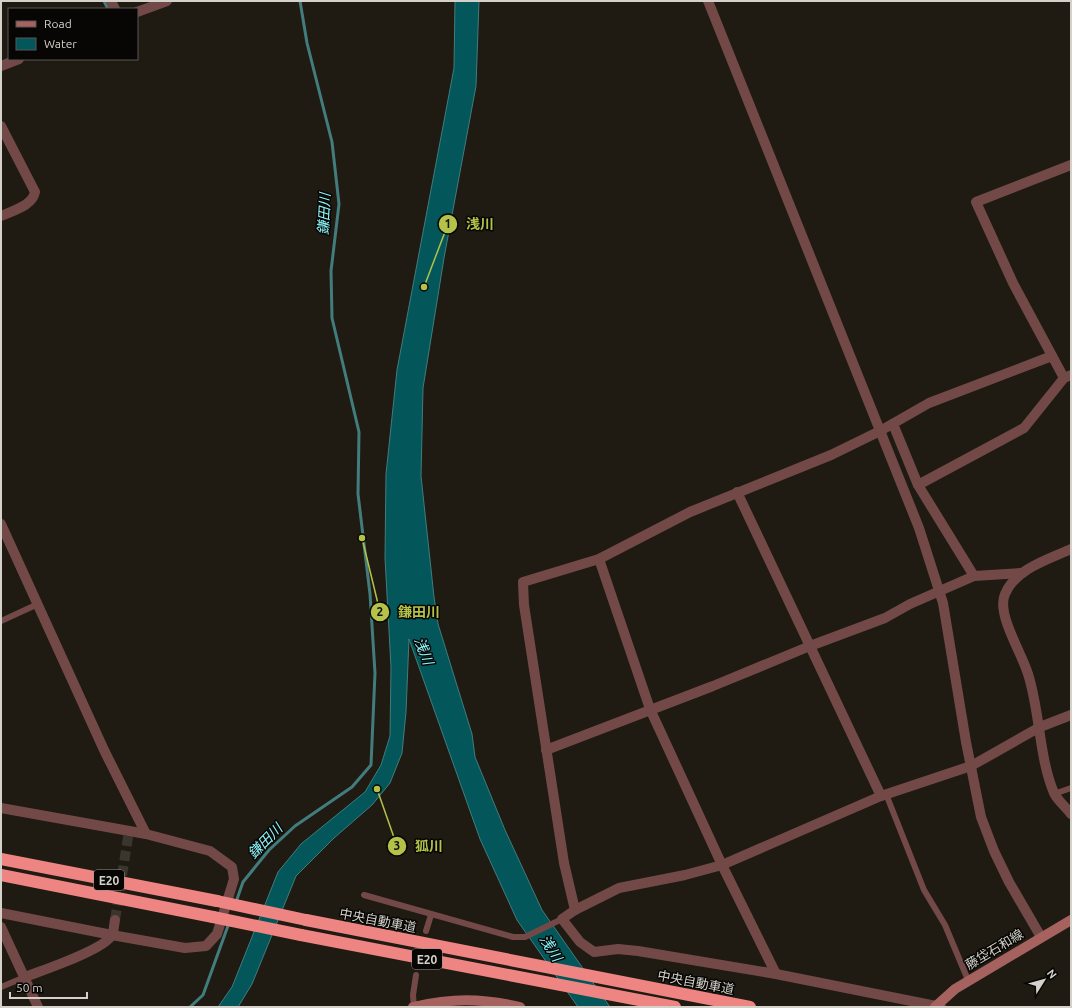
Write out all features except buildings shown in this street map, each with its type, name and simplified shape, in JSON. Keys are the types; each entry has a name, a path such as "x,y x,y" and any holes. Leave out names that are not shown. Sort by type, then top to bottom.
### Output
{"highway":[{"name":"中央自動車道","path":"1,859 750,1007"},
{"name":"E20","path":"1,875 301,936 675,1007"}],"main road":[{"name":"藤垈石和線","path":"938,1007 955,988 1071,920"},
{"path":"413,1007 443,1001 472,999 520,1007"}],"street":[{"path":"138,12 167,1"},
{"path":"708,1 919,528 940,590 981,816 994,851 1009,882 1041,937"},
{"path":"1,66 16,60"},
{"path":"1,126 35,192 34,198 29,203 1,216"},
{"path":"918,485 1024,428 1067,376 1052,356 1012,283 976,202 1071,165"},
{"path":"575,910 564,863 546,750 524,605 523,582 599,559 690,512 831,455 880,431 929,403 1052,356"},
{"path":"893,424 918,485 974,576"},
{"path":"737,492 883,795"},
{"path":"1,524 104,750 146,834"},
{"path":"1071,549 1021,573 1011,582 1004,595 1004,617 1028,672 1036,701 1046,763 1054,794 1071,814"},
{"path":"599,559 650,709 722,865 776,974"},
{"path":"546,750 885,618 940,590 974,576 1021,573"},
{"path":"938,1007 776,974 638,951 618,949 594,952 580,942 558,920 619,888 685,875 722,865 883,795 971,766 1040,727 1071,715"},
{"path":"1,808 146,834 210,851 232,867 234,879 217,934 206,946 185,948 112,936 1,913"},
{"path":"25,977 84,954 112,936 115,920"},
{"path":"1,927 38,1007"}],"lane":[{"path":"1,621 38,604"},
{"path":"1054,794 1071,788"},
{"path":"883,795 924,890 945,925 968,980"},
{"path":"364,895 513,937 525,937 558,920"},
{"path":"426,931 431,915"},
{"path":"413,1007 413,994 416,975"},
{"path":"1,987 25,977"}],"water":[{"path":"455,1 479,1 476,86 444,258 423,388 421,476 438,624 472,734 475,757 505,830 542,910 610,1007 578,1007 517,920 480,839 409,639 406,712 402,753 390,783 372,805 334,838 296,876 252,984 238,1007 218,1007 232,987 278,872 301,844 365,792 381,765 390,736 391,667 385,558 386,474 397,370 454,68"}],"waterway":[{"path":"104,1 108,8"},
{"name":"鎌田川","path":"236,902 243,882 269,850 295,826 352,787 371,765 375,673 370,594 358,494 359,432 332,318 331,271 339,204 332,142 307,43 300,1"},
{"name":"鎌田川","path":"190,1007 203,995 229,923"}],"tunnel":[{"path":"115,920 129,831"}],"place":[{"name":"浅川","path":"424,287"},
{"name":"鎌田川","path":"362,538"},
{"name":"狐川","path":"377,789"}]}
